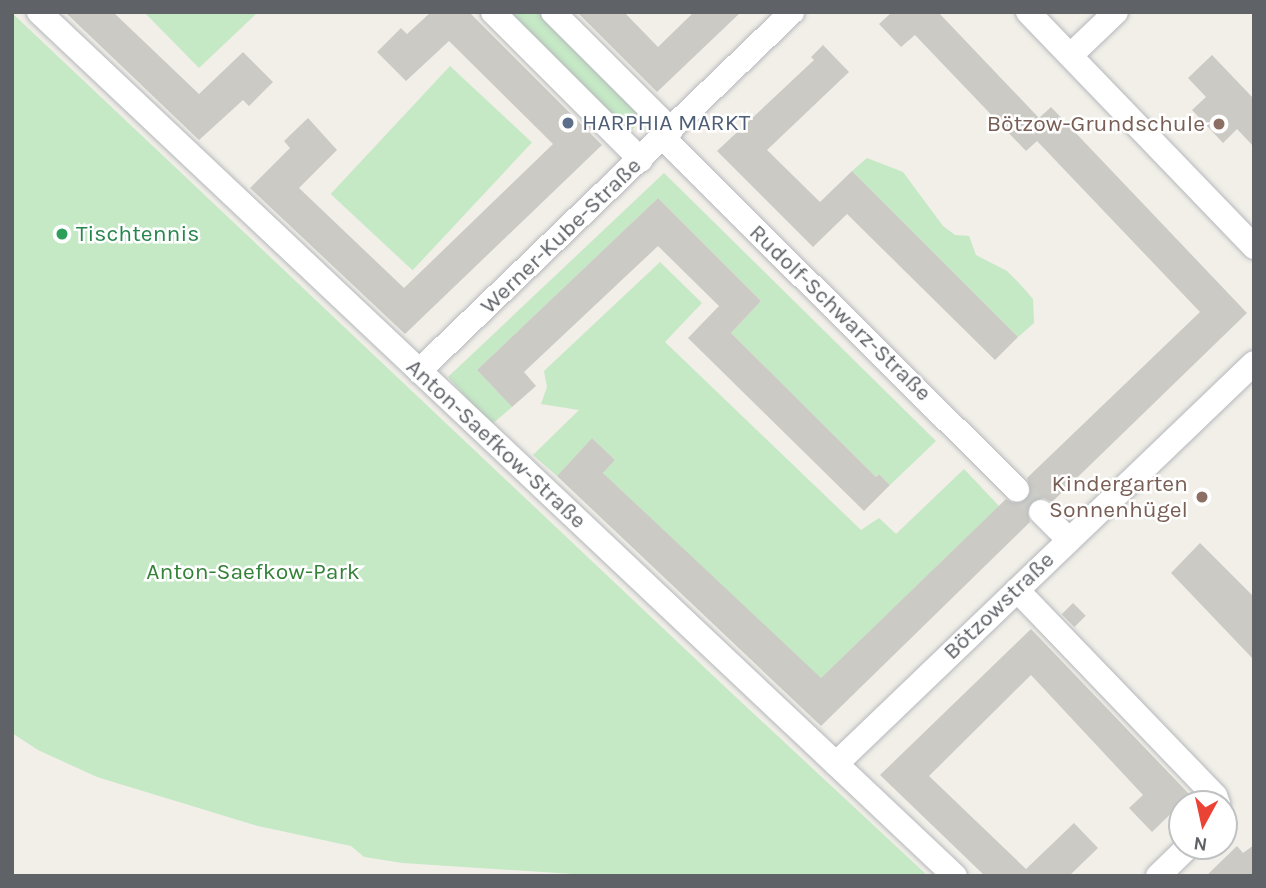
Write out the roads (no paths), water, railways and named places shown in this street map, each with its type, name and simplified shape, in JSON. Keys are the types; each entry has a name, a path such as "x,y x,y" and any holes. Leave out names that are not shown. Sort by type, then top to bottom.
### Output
{"street":[{"name":"Anton-Saefkow-Straße","path":"39,12 954,876"},
{"path":"493,12 641,160"},
{"name":"Rudolf-Schwarz-Straße","path":"553,12 667,134 1017,489"},
{"name":"Werner-Kube-Straße","path":"419,371 792,12"},
{"path":"1028,12 1254,247"},
{"path":"1071,55 1116,12"},
{"name":"Bötzowstraße","path":"836,764 1254,363"},
{"path":"1041,512 1068,539"},
{"path":"1017,590 1209,790"},
{"path":"1158,876 1175,860"}],"tunnel":[{"path":"1017,489 1041,512"}],"place":[{"name":"HARPHIA MARKT","path":"568,123"},
{"name":"Bötzow-Grundschule","path":"1219,124"},
{"name":"Tischtennis","path":"62,234"},
{"name":"Kindergarten Sonnenhügel","path":"1202,497"}],"park label":[{"name":"Anton-Saefkow-Park","path":"253,572"}]}
